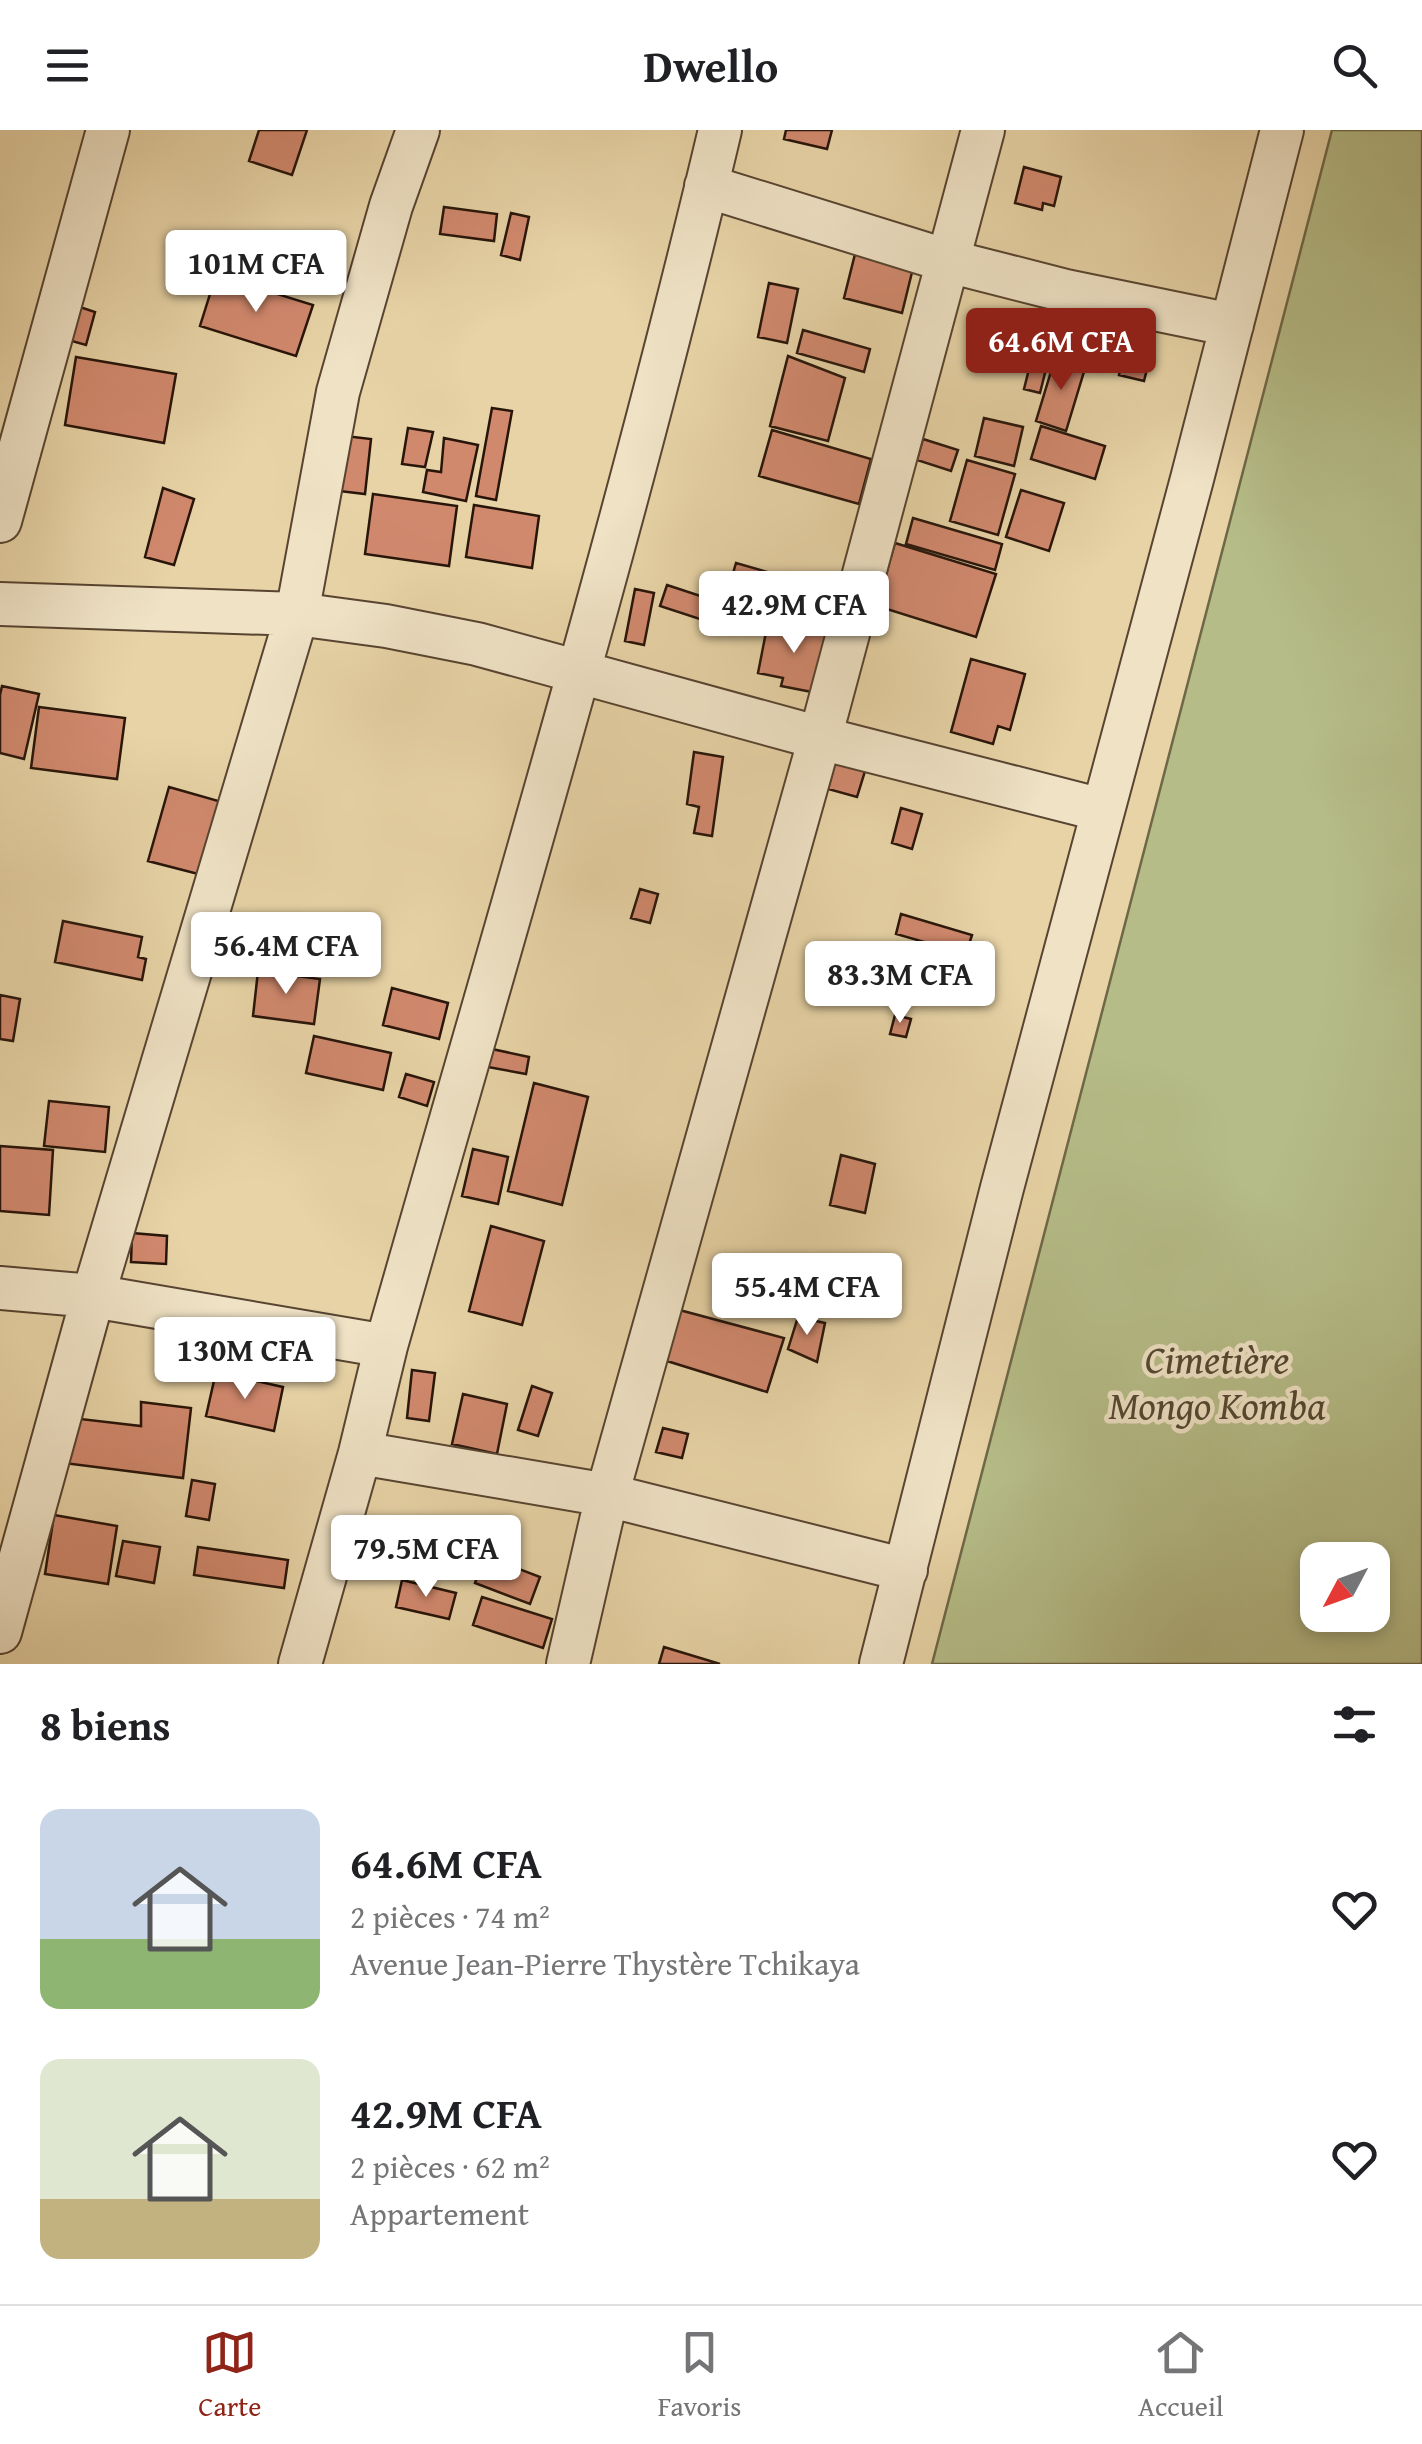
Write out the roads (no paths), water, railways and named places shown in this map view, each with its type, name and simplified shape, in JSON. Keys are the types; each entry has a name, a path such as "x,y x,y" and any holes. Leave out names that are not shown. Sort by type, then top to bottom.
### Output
{"street":[{"path":"0,521 108,130"},
{"path":"0,1632 93,1296 296,614 338,392 390,206 418,130"},
{"path":"300,1664 386,1346 579,672 670,336 720,130"},
{"path":"568,1664 607,1495 820,738 983,130"},
{"path":"881,1664 997,1208 1282,130"},
{"path":"706,186 948,261 1066,291 1232,325"},
{"path":"0,604 296,614 386,626 477,644 1102,810"},
{"path":"0,1288 93,1296 386,1346"},
{"path":"360,1453 607,1495 906,1570"}],"park label":[{"name":"Cimetière Mongo Komba","path":"1217,1381"}]}
